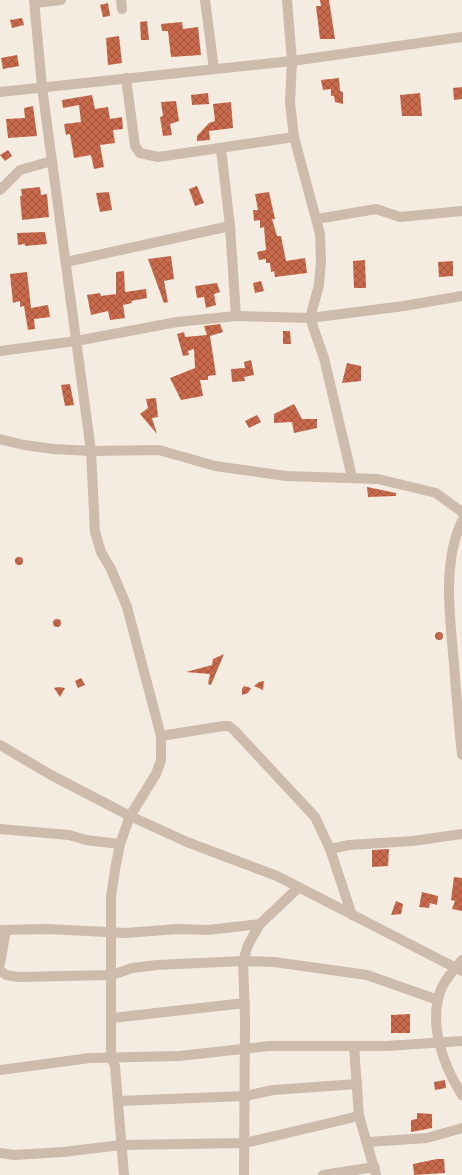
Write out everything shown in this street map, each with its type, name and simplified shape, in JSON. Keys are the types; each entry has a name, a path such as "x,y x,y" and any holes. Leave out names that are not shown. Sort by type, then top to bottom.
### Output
{"street":[{"path":"61,0 34,2 42,87 92,451 95,532 101,552 111,569 127,607 161,736 161,760 156,774 130,816 120,844 111,896 111,1057 115,1066 124,1175"},
{"path":"205,0 214,69"},
{"path":"287,0 292,61 290,102 294,137 320,234 321,260 319,285 310,318 324,358 352,477"},
{"path":"0,92 292,61 462,37"},
{"path":"126,78 135,146 140,153 158,157 221,149 294,137"},
{"path":"221,149 230,226 236,316"},
{"path":"0,190 20,170 52,161"},
{"path":"317,219 376,209 400,217 462,211"},
{"path":"66,262 230,226"},
{"path":"0,351 76,342 177,322 236,316 310,318 404,306 462,296"},
{"path":"0,439 31,446 92,451 159,450 215,466 306,478 352,477 378,479 436,493 462,512"},
{"path":"462,521 455,538 450,574 449,612 459,693 462,755"},
{"path":"161,736 223,726 229,726 235,730 315,817 330,849 352,915"},
{"path":"0,745 51,775 130,816 187,842 277,876 458,970"},
{"path":"0,829 69,835 86,840 120,844"},
{"path":"330,849 349,845 413,841 462,834"},
{"path":"244,1175 245,1003 243,961 248,945 260,924 298,888"},
{"path":"0,963 3,930 48,929 111,932 208,930 260,924"},
{"path":"462,960 458,970 442,986 438,1000 435,1024 447,1065 462,1095"},
{"path":"0,970 6,975 18,977 112,975 132,968 157,965 243,961 299,964 367,975 438,1000"},
{"path":"112,1018 245,1003"},
{"path":"0,1070 45,1063 111,1057 179,1056 245,1048 299,1045 354,1046 440,1044 462,1041"},
{"path":"322,1175 375,1171 368,1142 359,1116 354,1046"},
{"path":"118,1101 245,1096 274,1090 357,1084"},
{"path":"0,1153 14,1155 63,1152 121,1145 245,1143 359,1116"},
{"path":"368,1142 427,1138 462,1128"}],"building":[{"path":"320,0 329,0 335,39 320,39 316,6 321,6"},
{"path":"108,3 110,16 103,17 100,5"},
{"path":"22,18 24,25 12,28 10,20"},
{"path":"147,21 149,40 141,40 140,22"},
{"path":"182,22 183,29 198,27 201,55 171,57 168,31 162,31 161,24"},
{"path":"119,36 122,63 108,65 106,38"},
{"path":"17,55 19,66 3,69 1,58"},
{"path":"339,78 340,91 343,92 343,104 335,102 334,96 331,96 331,89 323,90 321,80"},
{"path":"462,87 462,99 454,100 453,88"},
{"path":"208,93 209,104 192,105 191,95"},
{"path":"420,93 422,116 402,116 400,95"},
{"path":"92,95 95,109 108,107 110,119 122,117 123,129 113,130 115,143 100,145 104,167 94,169 91,155 74,158 70,134 66,135 64,124 81,122 79,105 63,108 62,100"},
{"path":"176,101 179,121 170,124 172,135 163,136 160,117 163,116 161,102"},
{"path":"231,102 233,128 209,131 210,140 197,141 197,136 209,123 215,121 213,104"},
{"path":"33,106 37,136 8,138 6,119 25,118 24,108"},
{"path":"8,150 12,156 5,161 0,155"},
{"path":"197,186 204,203 195,206 189,189"},
{"path":"40,187 41,195 47,194 49,217 22,220 20,196 22,196 21,189"},
{"path":"109,192 112,210 100,212 96,193"},
{"path":"269,192 275,219 272,219 277,236 281,236 286,261 305,258 307,273 275,277 274,271 271,272 270,263 266,263 266,259 259,260 257,252 266,250 264,227 260,228 260,220 254,221 253,210 258,210 255,194"},
{"path":"45,232 47,244 25,246 25,244 18,245 17,233"},
{"path":"171,256 174,279 164,281 168,302 164,303 148,259"},
{"path":"365,260 366,288 354,288 353,261"},
{"path":"453,261 453,276 439,277 438,262"},
{"path":"124,271 125,292 146,289 147,298 131,301 132,303 123,305 125,318 110,320 108,311 91,315 87,295 100,293 101,296 116,294 116,272"},
{"path":"27,272 31,308 48,305 50,317 34,319 35,329 28,330 24,306 20,307 20,301 13,303 10,274"},
{"path":"261,281 264,291 255,293 253,283"},
{"path":"217,283 220,292 214,294 216,305 206,308 204,297 197,298 195,286"},
{"path":"220,324 223,332 210,336 216,375 208,376 208,380 200,380 203,396 181,400 170,378 195,368 194,349 188,351 189,355 183,356 177,334 184,332 185,337 207,335 204,326"},
{"path":"283,331 290,331 291,344 283,344"},
{"path":"251,360 254,375 244,377 245,381 232,382 231,369 245,368 244,362"},
{"path":"347,363 361,366 361,381 342,383"},
{"path":"70,384 74,405 65,406 61,385"},
{"path":"156,398 158,417 152,418 157,434 140,414 148,408 146,399"},
{"path":"294,404 302,419 317,419 317,428 294,433 292,422 274,423 274,414"},
{"path":"257,415 261,422 249,428 245,421"},
{"path":"367,487 396,493 396,496 368,497"},
{"path":"19,557 22,558 22,564 19,565 16,564 15,561 16,558"},
{"path":"55,619 59,619 61,623 59,627 55,627 53,625 53,621"},
{"path":"437,632 441,632 443,636 441,640 437,640 435,638 435,634"},
{"path":"224,654 211,685 208,684 210,674 186,672 212,665 213,659"},
{"path":"81,678 85,685 78,688 75,681"},
{"path":"264,681 263,690 254,686 259,682"},
{"path":"244,686 251,688 248,693 242,695 242,689"},
{"path":"54,688 65,688 60,697"},
{"path":"389,849 388,866 372,867 372,850"},
{"path":"454,877 462,878 462,911 452,909 455,901 451,900"},
{"path":"422,892 438,896 437,905 430,903 429,908 419,907"},
{"path":"396,901 403,904 401,914 391,915"},
{"path":"410,1014 410,1033 391,1033 391,1015"},
{"path":"445,1080 446,1088 435,1090 434,1082"},
{"path":"417,1113 432,1114 432,1128 411,1132 411,1120 417,1119"},
{"path":"444,1159 445,1173 414,1175 413,1164"}]}
